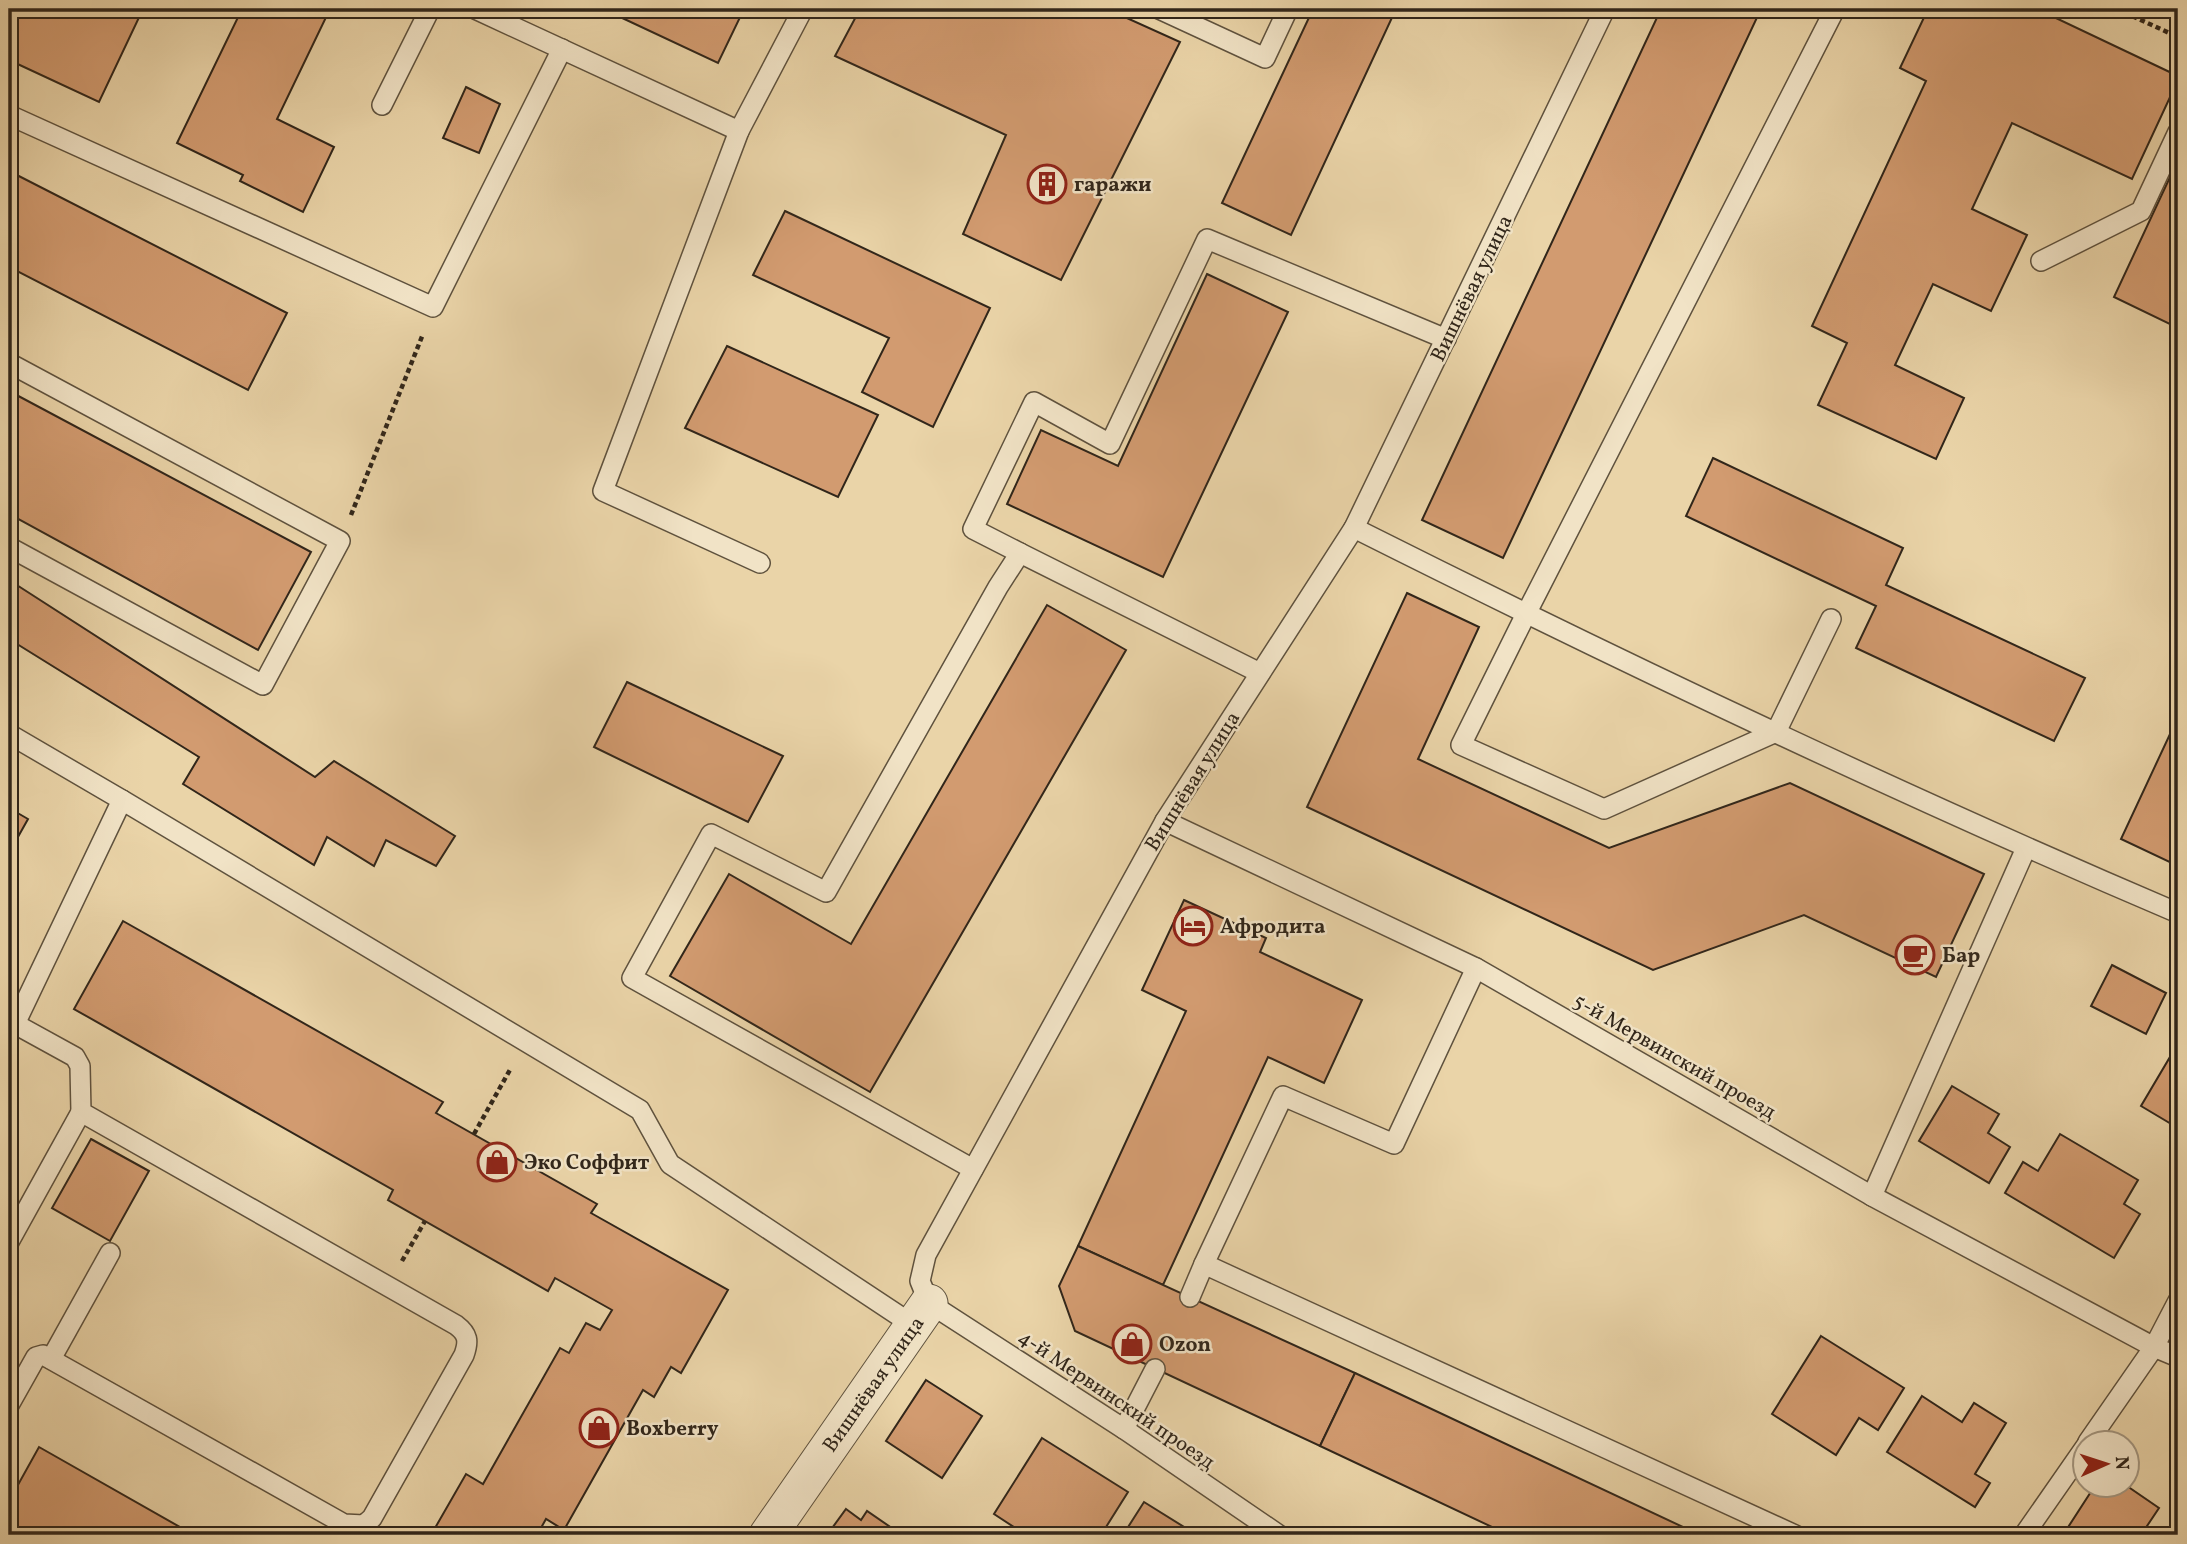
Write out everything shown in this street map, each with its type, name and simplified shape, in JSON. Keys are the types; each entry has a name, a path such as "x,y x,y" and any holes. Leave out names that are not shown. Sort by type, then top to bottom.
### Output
{"street":[{"name":"Вишнёвая улица","path":"768,1535 921,1314"}],"lane":[{"path":"382,105 430,9"},
{"path":"475,9 516,17 562,49 739,131"},
{"path":"760,563 603,491 739,131 803,9"},
{"path":"1159,9 1265,58 1289,9"},
{"name":"Вишнёвая улица","path":"921,1314 920,1281 926,1255 1165,821 1354,528 1605,9"},
{"path":"1831,619 1776,732 1604,809 1461,746 1835,9"},
{"path":"9,115 433,307 562,49"},
{"path":"2041,261 2141,211 2178,132"},
{"path":"1260,673 973,529 1034,402 1110,444 1208,240 1446,339"},
{"path":"9,363 340,541 263,685 9,547"},
{"path":"1354,528 1526,614 1776,732 2026,848 2178,913"},
{"path":"973,1169 632,978 711,834 826,892 998,587 1020,553"},
{"name":"4-й Мервинский проезд","path":"9,734 640,1110 670,1164 921,1314 1124,1429 1279,1535"},
{"path":"9,1241 81,1112 80,1066 75,1057 12,1022 122,800"},
{"name":"5-й Мервинский проезд","path":"1165,821 1476,968 1872,1196 2154,1347 2178,1357"},
{"path":"1872,1196 2026,848"},
{"path":"1190,1297 1283,1096 1394,1144 1476,968"},
{"path":"9,1405 36,1357 43,1355 344,1524 363,1525 372,1518 464,1355 468,1343 465,1331 456,1325 81,1112"},
{"path":"51,1359 110,1253"},
{"path":"1204,1264 1795,1535"},
{"path":"2098,1428 2154,1347 2178,1301"},
{"path":"1124,1429 1155,1369"},
{"path":"2024,1535 2072,1466"}],"path":[{"path":"2117,9 2178,37"},
{"path":"340,541 433,307"},
{"path":"474,1134 526,1042"},
{"path":"388,1286 425,1221"}],"building":[{"path":"9,9 143,9 99,102 9,60"},
{"path":"242,9 330,9 277,119 334,147 303,212 240,181 243,175 177,143"},
{"path":"603,9 744,9 718,63"},
{"name":"гаражи","path":"860,9 1107,9 1180,42 1061,280 963,234 1006,135 835,56"},
{"path":"1313,9 1396,9 1291,235 1222,203"},
{"path":"1661,9 1761,9 1503,558 1422,520"},
{"path":"1928,9 2037,9 2178,76 2132,179 2012,123 1972,209 2027,235 1991,311 1933,284 1895,365 1964,398 1936,459 1818,405 1847,343 1812,326 1926,81 1900,68"},
{"path":"466,87 500,104 479,153 443,138"},
{"path":"2178,160 2178,328 2114,297"},
{"path":"9,171 287,313 248,390 9,267"},
{"path":"785,211 990,308 933,427 862,392 889,338 753,275"},
{"path":"1207,274 1288,312 1163,577 1007,504 1041,430 1118,466"},
{"path":"727,346 878,415 838,497 685,428"},
{"path":"9,391 311,552 258,650 9,514"},
{"path":"1713,458 1903,548 1886,585 2085,678 2054,741 1856,648 1876,606 1686,516"},
{"path":"9,580 315,777 334,761 455,836 436,866 386,840 374,866 327,837 314,865 183,784 199,757 9,639"},
{"path":"1407,593 1479,627 1418,759 1609,848 1790,783 1984,874 1936,977 1804,915 1653,970 1307,807"},
{"path":"1047,605 1126,650 870,1092 670,976 729,874 851,944"},
{"path":"627,682 783,756 748,822 594,747"},
{"path":"2178,717 2178,866 2121,839"},
{"path":"9,808 28,819 9,853"},
{"path":"1184,900 1266,938 1260,952 1362,1000 1324,1083 1268,1057 1163,1285 1078,1246 1186,1011 1142,990"},
{"path":"123,921 443,1102 436,1113 597,1204 591,1213 728,1290 681,1373 671,1367 654,1397 643,1390 564,1530 546,1519 537,1535 431,1535 466,1474 483,1484 560,1348 569,1353 586,1323 600,1330 612,1310 555,1278 548,1291 388,1200 393,1190 74,1009"},
{"path":"2112,965 2166,993 2146,1034 2091,1006"},
{"path":"2170,1057 2178,1062 2178,1128 2141,1106"},
{"path":"1952,1086 1999,1114 1988,1133 2010,1147 1989,1183 1919,1141"},
{"path":"2060,1134 2138,1180 2124,1204 2140,1214 2114,1258 2005,1193 2023,1162 2038,1171"},
{"path":"91,1139 149,1171 110,1241 52,1208"},
{"path":"1078,1246 1355,1373 1320,1446 1075,1331 1059,1286"},
{"path":"1821,1336 1904,1388 1878,1430 1859,1418 1836,1455 1772,1414"},
{"path":"1355,1373 1700,1535 1509,1535 1320,1446"},
{"path":"926,1380 982,1416 942,1478 886,1441"},
{"path":"1922,1396 1962,1422 1974,1403 2006,1423 1975,1474 1990,1483 1975,1507 1887,1452"},
{"path":"1042,1438 1128,1492 1101,1535 1022,1535 1023,1533 994,1514"},
{"path":"39,1447 194,1535 9,1535 9,1501"},
{"path":"2142,1496 2159,1508 2141,1535 2063,1535 2087,1498"},
{"path":"1144,1502 1197,1535 1123,1535"},
{"path":"846,1509 861,1520 867,1511 902,1535 827,1535"}],"place":[{"name":"гаражи","path":"1047,184"},
{"name":"Афродита","path":"1193,926"},
{"name":"Бар","path":"1915,955"},
{"name":"Эко Соффит","path":"497,1162"},
{"name":"Ozon","path":"1132,1344"},
{"name":"Boxberry","path":"599,1428"}]}
